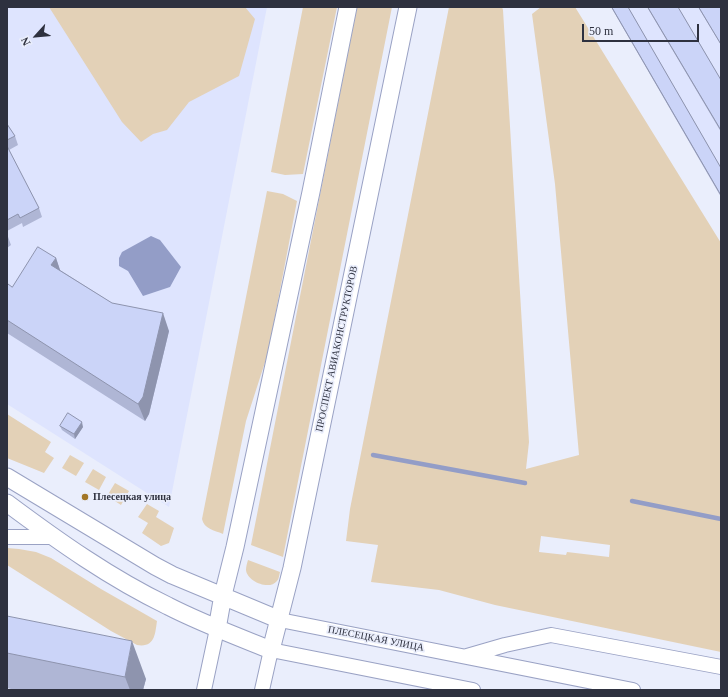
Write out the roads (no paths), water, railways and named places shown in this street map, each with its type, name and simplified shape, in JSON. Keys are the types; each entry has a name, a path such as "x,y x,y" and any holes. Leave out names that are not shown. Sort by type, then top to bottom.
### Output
{"street":[{"path":"204,690 223,595 235,547 311,192 348,7"},
{"name":"ПРОСПЕКТ АВИАКОНСТРУКТОРОВ","path":"262,690 292,568 408,7"},
{"name":"ПЛЕСЕЦКАЯ УЛИЦА","path":"7,476 172,575 280,620 633,690"},
{"path":"7,503 108,573 166,606 217,630 271,650 473,690"},
{"path":"7,537 54,537"},
{"path":"466,657 505,645 551,635 721,667"}],"water":[{"path":"151,236 160,240 181,267 170,287 143,296 128,271 119,266 119,258 122,252"}],"waterway":[{"path":"373,455 525,483"},
{"path":"632,501 721,519"}],"place":[{"name":"Плесецкая улица","path":"85,497"}]}
